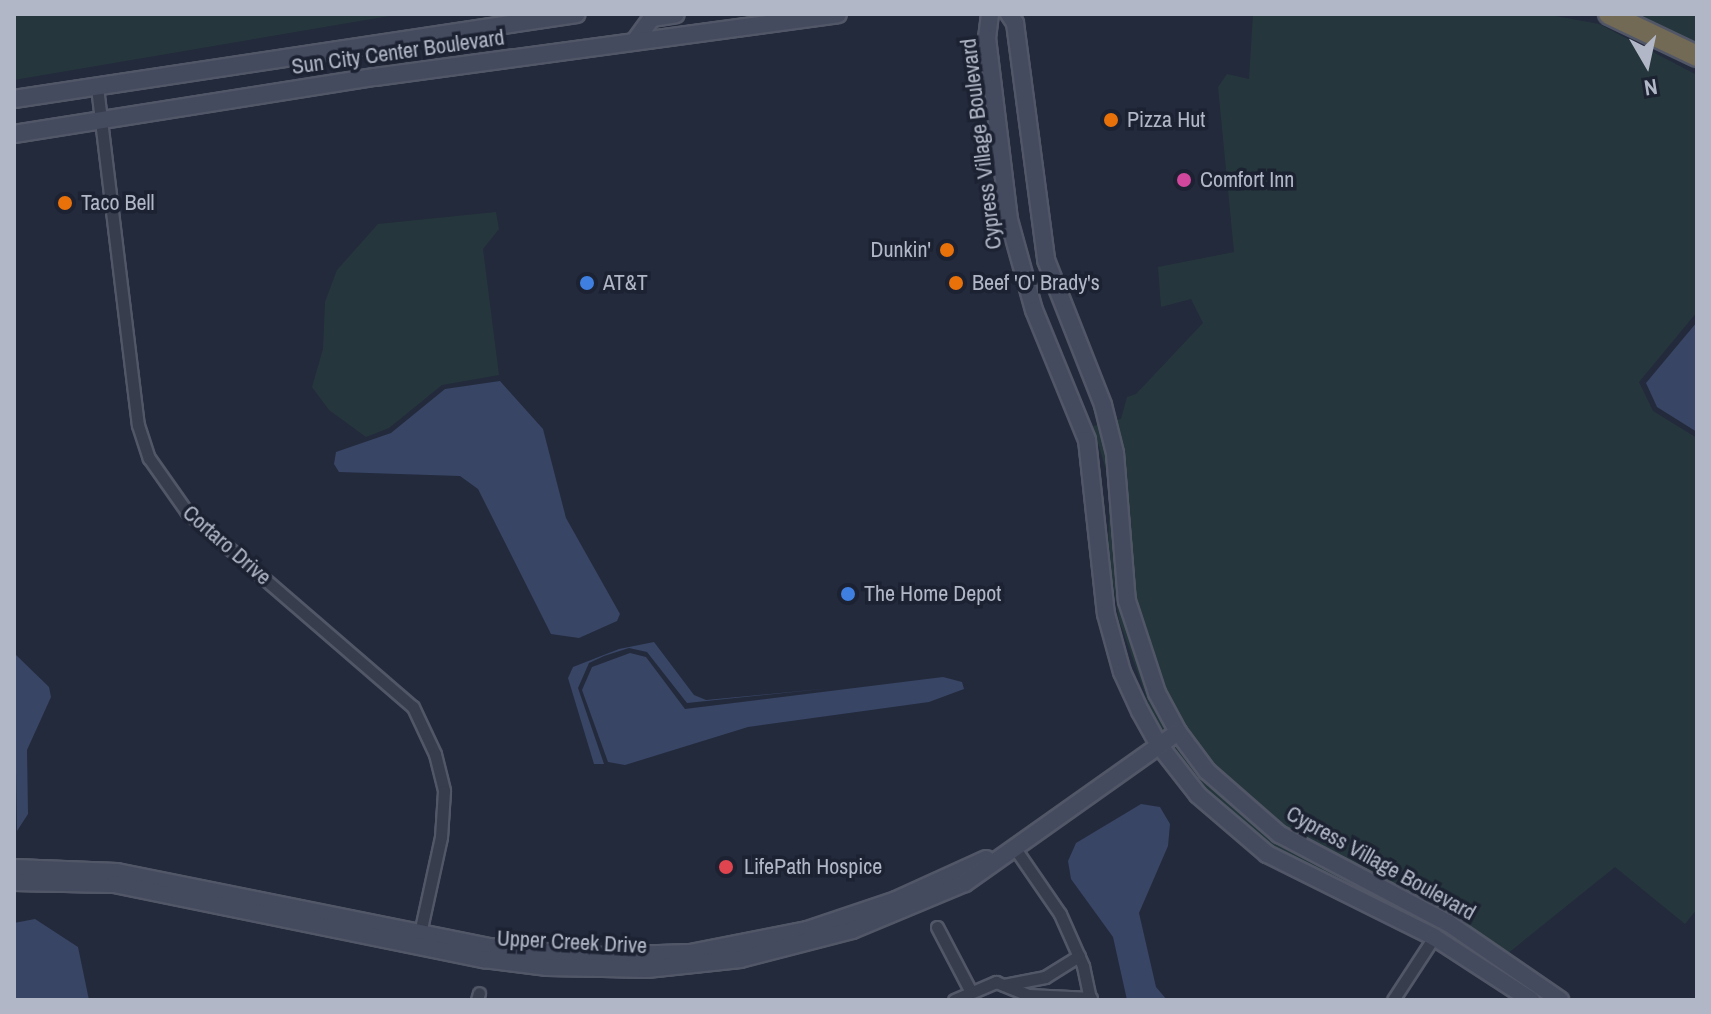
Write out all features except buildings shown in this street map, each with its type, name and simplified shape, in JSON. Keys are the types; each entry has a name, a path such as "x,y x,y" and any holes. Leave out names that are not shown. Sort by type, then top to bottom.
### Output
{"highway":[{"path":"1609,14 1697,56"}],"street":[{"name":"Sun City Center Boulevard","path":"14,99 577,14"},
{"path":"635,41 652,18 676,14"},
{"name":"Sun City Center Boulevard","path":"14,134 635,41 838,14"},
{"name":"Cypress Village Boulevard","path":"990,14 987,38 1018,264 1087,440 1100,580 1111,636 1122,672 1159,745 1198,795 1267,854 1434,937 1531,1000"},
{"name":"Cypress Village Boulevard","path":"1009,14 1015,23 1046,260 1103,405 1115,453 1127,601 1152,680 1178,732 1207,771 1279,834 1448,923 1560,1000"},
{"name":"Cortaro Drive","path":"97,87 138,425 149,458 187,512 413,707 435,754 444,791 441,837 419,939"},
{"name":"Upper Creek Drive","path":"14,868 117,872 419,939 484,959 595,970 740,959 811,943 903,912 965,883 1178,732"},
{"path":"954,1000 970,990 996,982 1028,995 1090,999 1079,956 1060,914 1014,847"},
{"name":"Upper Creek Drive","path":"14,882 114,884 419,939"},
{"path":"937,927 970,990"},
{"path":"1393,1000 1434,937"},
{"path":"1003,985 1045,977 1079,956"}],"shaded area":[{"path":"14,14 76,15 401,14 14,80"},
{"path":"1253,14 1545,14 1599,24 1697,75 1697,312 1639,382 1653,411 1697,438 1697,909 1685,924 1615,867 1507,954 1282,829 1211,767 1162,690 1133,600 1113,421 1121,419 1127,397 1136,394 1203,323 1191,299 1161,307 1158,267 1234,252 1218,87 1227,74 1249,79"},
{"path":"1624,14 1697,14 1697,50"},
{"path":"496,212 499,229 483,249 499,375 442,385 389,428 366,437 329,410 312,387 323,349 325,302 337,270 378,224"},
{"path":"1102,424 1109,454 1122,602 1132,641 1171,730 1160,736 1119,620 1108,552 1110,483 1093,426"},
{"path":"1177,740 1277,839 1486,956 1284,857 1209,798 1167,746"}],"water":[{"path":"1697,322 1697,432 1657,407 1646,383"},
{"path":"500,381 543,429 566,518 620,614 617,621 579,638 551,634 478,489 460,476 339,472 334,464 336,452 391,433 445,389"},
{"path":"654,642 694,695 706,700 832,688 687,703 647,652 629,648 589,663 578,688 604,764 594,764 568,678 573,667 619,649"},
{"path":"14,653 49,687 51,697 27,750 28,814 17,831"},
{"path":"630,653 646,657 685,709 943,677 962,682 964,689 929,702 748,727 625,765 608,762 582,690 592,667"},
{"path":"1141,804 1160,807 1170,824 1168,846 1139,913 1156,987 1167,1000 1127,1000 1113,937 1071,879 1068,861 1076,843"},
{"path":"35,919 78,947 89,1000 16,1000 14,923"}],"place":[{"name":"Pizza Hut","path":"1111,120"},
{"name":"Comfort Inn","path":"1184,180"},
{"name":"Taco Bell","path":"65,203"},
{"name":"Dunkin'","path":"947,250"},
{"name":"AT&T","path":"587,283"},
{"name":"Beef 'O' Brady's","path":"956,283"},
{"name":"The Home Depot","path":"848,594"},
{"name":"LifePath Hospice","path":"726,867"}]}
